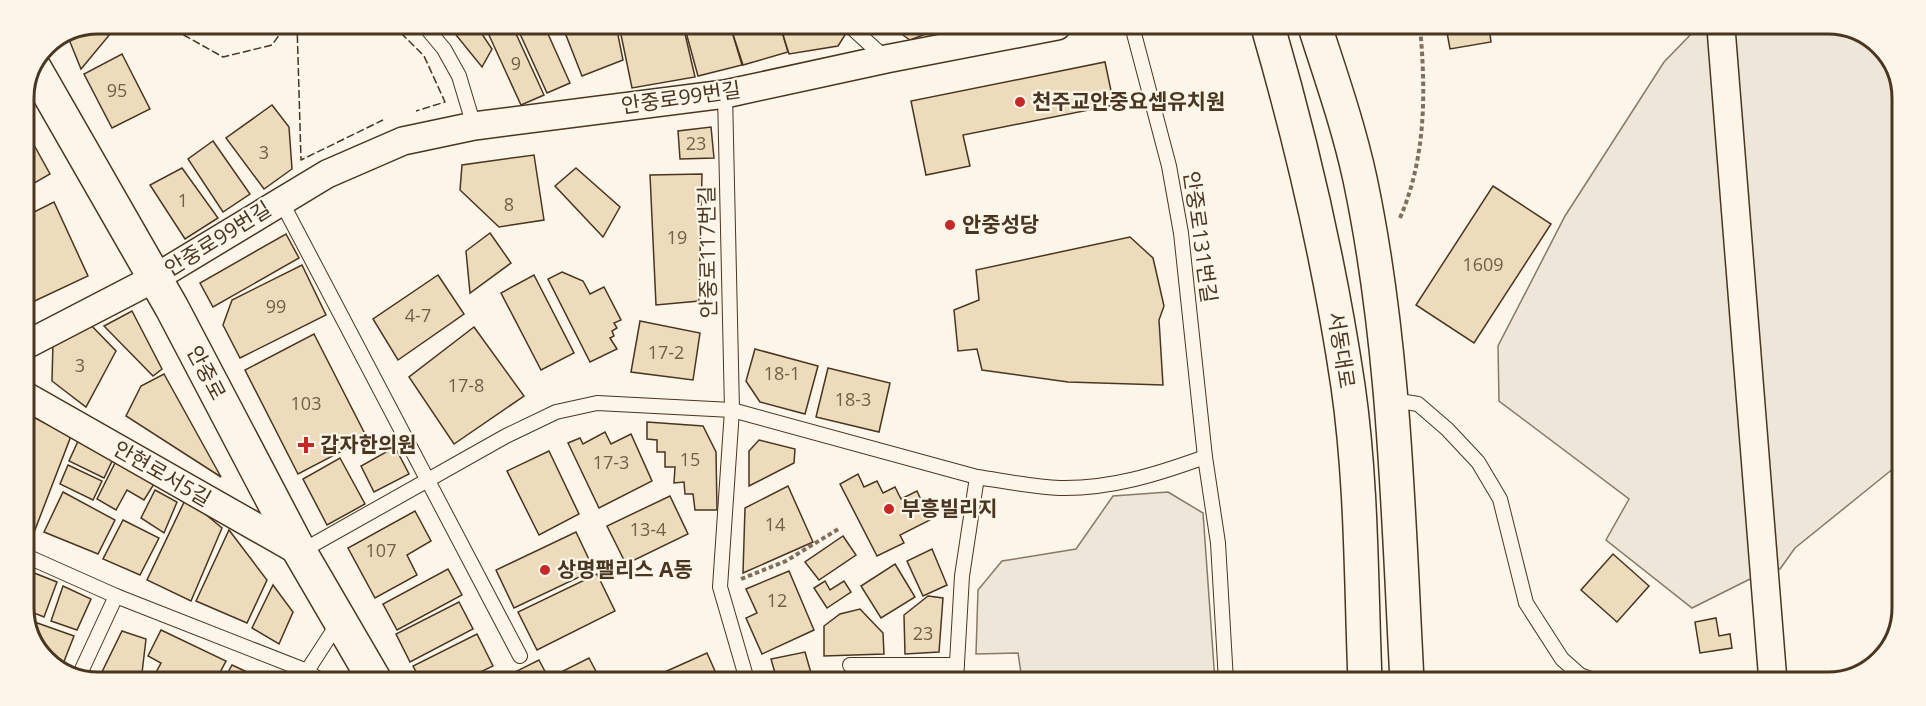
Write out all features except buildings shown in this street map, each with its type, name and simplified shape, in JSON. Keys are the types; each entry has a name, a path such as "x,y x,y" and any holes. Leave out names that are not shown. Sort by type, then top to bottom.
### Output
{"main road":[{"name":"서동대로","path":"1270,34 1328,272 1348,388 1357,486 1365,672"},
{"path":"1318,34 1360,178 1379,287 1393,400 1407,672"},
{"name":"안중로","path":"39,75 155,278 300,552 370,672"}],"street":[{"name":"안중로99번길","path":"34,341 155,278 281,201 370,153 403,141 474,126 725,94 1016,34"},
{"path":"1721,34 1772,672"},
{"name":"안현로서5길","path":"35,401 300,552"}],"lane":[{"path":"432,34 444,49 459,76 474,126"},
{"path":"859,34 886,59"},
{"name":"안중로131번길","path":"1134,34 1171,177 1180,233 1205,457 1218,543 1225,672"},
{"name":"안중로117번길","path":"725,94 732,410 720,587 745,672"},
{"name":"안중로99번길","path":"281,201 520,656"},
{"path":"1393,400 1418,404 1447,429 1478,462 1500,499 1526,603 1562,659 1577,672"},
{"path":"300,552 506,436 556,412 597,403 732,410 977,477 1059,488 1103,486 1153,476 1205,457"},
{"path":"957,672 962,576 977,477"},
{"path":"35,560 116,596 305,672"},
{"path":"82,669 116,596"},
{"path":"314,672 340,620"},
{"path":"849,665 957,665"}],"path":[{"path":"1399,220 1412,189 1422,135 1424,68 1421,34"},
{"path":"720,587 786,561 840,528"}],"shaded area":[{"path":"1691,34 1828,34 1860,43 1873,53 1887,74 1891,94 1892,470 1795,548 1780,569 1748,580 1692,608 1606,540 1629,499 1499,401 1498,346 1565,216 1664,62"},
{"path":"1168,492 1203,513 1214,672 1021,672 1018,653 976,654 978,590 1002,561 1076,549 1113,496"}],"fence":[{"path":"182,34 223,57 272,45 280,34"},
{"path":"297,34 301,160 383,120"},
{"path":"402,34 424,56 445,102 416,111"}],"place":[{"name":"천주교안중요셉유치원","path":"1020,102"},
{"name":"안중성당","path":"950,225"},
{"name":"갑자한의원","path":"306,445"},
{"name":"부흥빌리지","path":"889,509"},
{"name":"상명팰리스 A동","path":"545,570"}]}
